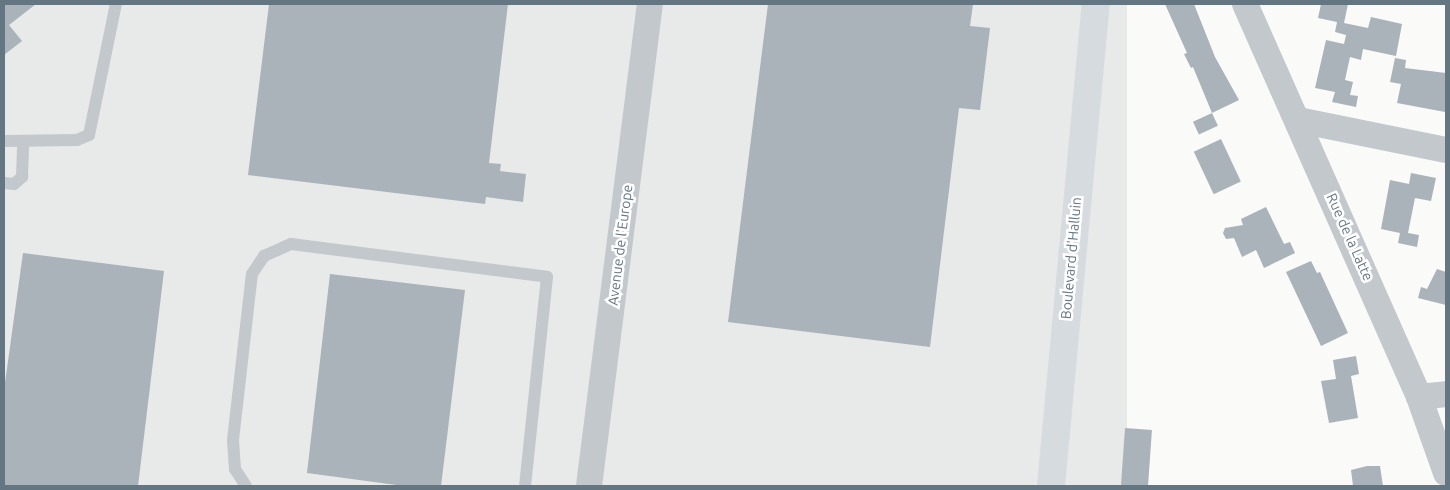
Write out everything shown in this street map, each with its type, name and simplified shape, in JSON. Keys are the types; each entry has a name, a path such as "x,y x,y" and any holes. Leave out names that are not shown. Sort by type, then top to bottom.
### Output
{"main road":[{"name":"Boulevard d'Halluin","path":"1051,486 1093,12"}],"street":[{"name":"Avenue de l'Europe","path":"590,486 650,4"},
{"name":"Rue de la Latte","path":"1245,4 1298,120 1419,397 1446,474"},
{"path":"1298,120 1446,150"},
{"path":"1419,397 1446,394"}],"lane":[{"path":"4,142 77,140 89,135 116,4"},
{"path":"4,183 14,184 22,176 23,141"},
{"path":"246,486 232,457 252,274 264,256 291,244 548,277 525,486"}],"shaded area":[{"path":"4,4 1127,4 1127,486 4,486"}],"building":[{"path":"4,4 36,4 9,25 22,41 4,55"},
{"path":"269,4 508,4 489,163 501,164 500,171 526,174 523,202 486,197 485,204 248,175"},
{"path":"768,4 973,4 970,26 990,28 980,110 959,108 930,347 728,322"},
{"path":"1165,4 1194,4 1215,57 1239,100 1212,113 1193,67 1191,68 1184,54 1187,53"},
{"path":"1321,4 1348,4 1344,23 1368,28 1371,17 1402,24 1396,56 1363,49 1361,60 1350,57 1345,80 1353,82 1350,95 1358,96 1356,107 1332,102 1335,92 1315,88 1326,40 1344,44 1346,35 1335,32 1337,22 1318,18"},
{"path":"1395,58 1406,60 1405,68 1446,73 1445,112 1397,103 1401,84 1390,82"},
{"path":"1212,113 1218,126 1199,135 1193,122"},
{"path":"1221,139 1241,182 1214,194 1194,152"},
{"path":"1411,173 1436,178 1431,201 1415,198 1408,233 1419,235 1417,247 1398,243 1400,233 1381,229 1390,180 1409,184"},
{"path":"1266,207 1284,244 1290,242 1295,253 1264,268 1256,250 1242,257 1234,238 1226,239 1223,233 1225,228 1243,225 1241,219"},
{"path":"23,253 164,271 138,486 4,486 4,390"},
{"path":"1311,261 1317,273 1320,272 1348,333 1321,346 1286,272"},
{"path":"1437,269 1446,272 1446,305 1418,298 1421,287 1427,289"},
{"path":"330,274 465,290 441,486 404,486 307,473"},
{"path":"1356,356 1359,374 1351,376 1358,418 1329,423 1321,381 1336,379 1333,360"},
{"path":"1125,428 1152,430 1148,486 1121,486"},
{"path":"1367,466 1380,466 1383,486 1353,486 1351,470"}]}
